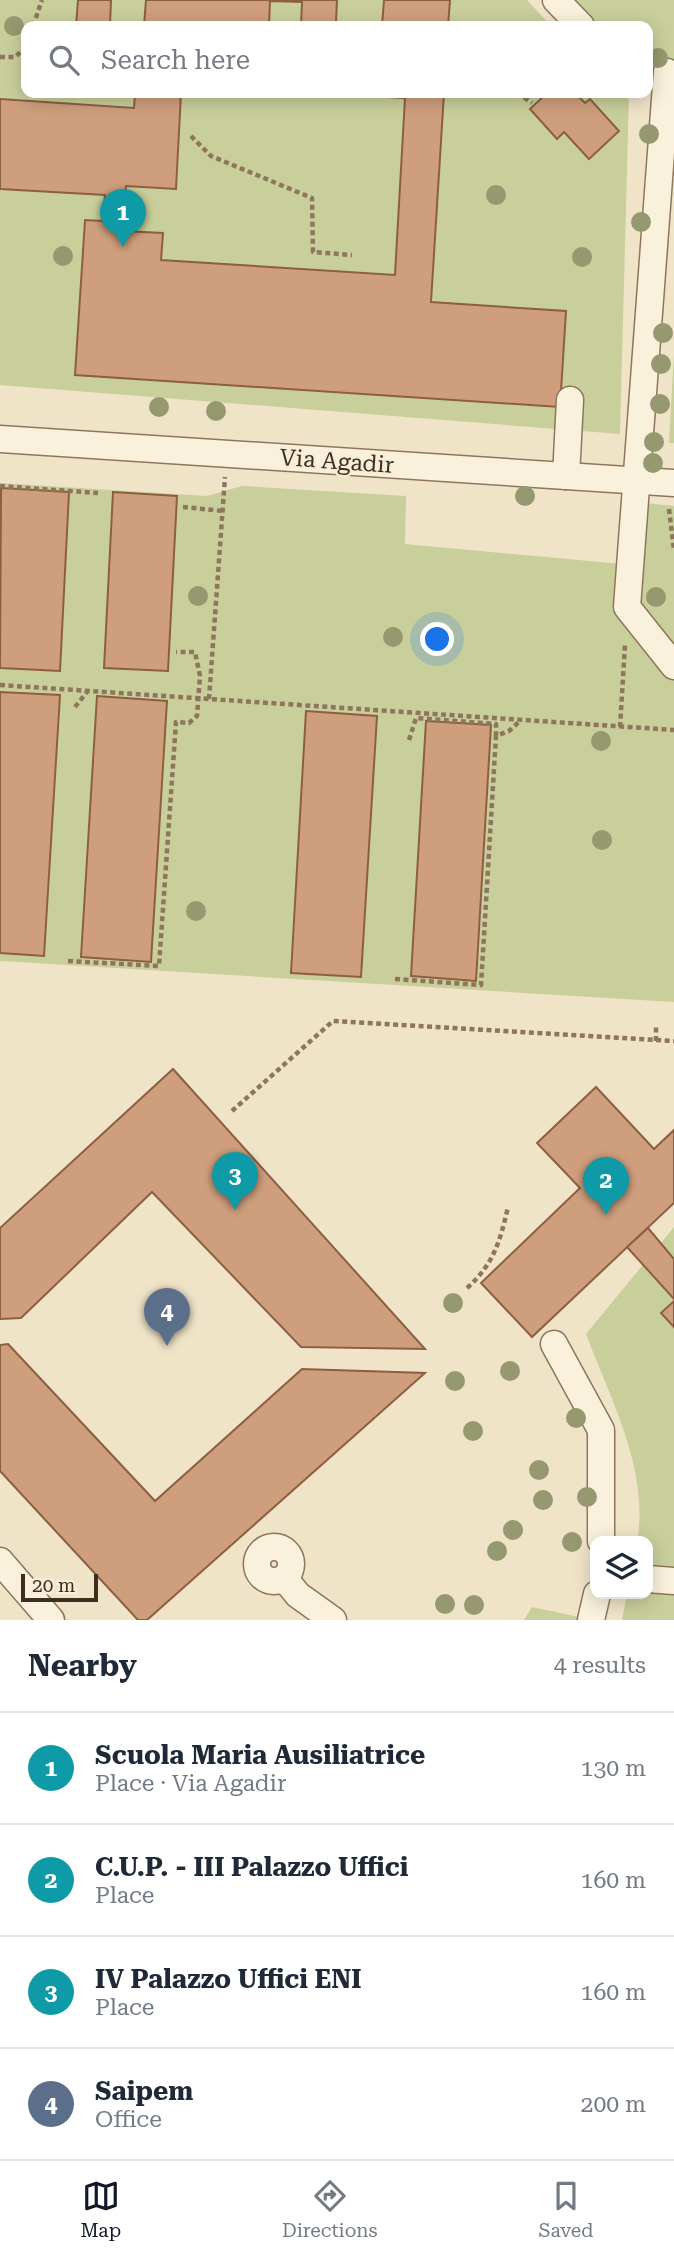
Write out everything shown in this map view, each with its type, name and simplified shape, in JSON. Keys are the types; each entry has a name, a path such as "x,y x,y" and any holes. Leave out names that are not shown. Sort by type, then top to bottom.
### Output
{"street":[{"path":"556,0 576,21"},
{"path":"663,70 666,164 635,481 628,607 674,666"},
{"path":"566,476 570,400"},
{"name":"Via Agadir","path":"0,439 635,481 671,494"},
{"path":"554,1344 601,1430 601,1536"},
{"path":"0,1561 51,1620"},
{"path":"284,1578 298,1595 333,1620"},
{"path":"591,1620 596,1599"}],"path":[{"path":"35,21 42,0"},
{"path":"0,57 15,57 21,52"},
{"path":"524,98 531,103"},
{"path":"191,136 211,156 312,198 313,252 352,255"},
{"path":"209,699 225,473"},
{"path":"0,486 98,493"},
{"path":"671,494 674,550"},
{"path":"183,507 223,511"},
{"path":"620,727 628,607"},
{"path":"68,961 159,966 176,722 189,723 197,716 200,676 195,652 176,652"},
{"path":"0,685 674,730"},
{"path":"75,708 88,691"},
{"path":"396,979 481,985 496,724 416,718 409,740"},
{"path":"496,736 509,731 521,721"},
{"path":"232,1111 333,1021 674,1041"},
{"path":"656,1024 656,1041"},
{"path":"467,1288 486,1271 497,1251 508,1207"}],"green space":[{"path":"0,0 527,0 546,21 21,21 21,98 629,98 620,434 0,385"},
{"path":"566,0 674,0 674,82 653,69 653,21 587,21"},
{"path":"674,353 674,443 669,443"},
{"path":"0,483 207,496 242,486 406,496 405,544 622,564 626,501 674,506 674,1002 0,961"},
{"path":"674,1227 674,1620 622,1620 626,1599 653,1599 653,1536 638,1536 640,1515 633,1462 616,1409 586,1334"},
{"path":"532,1607 593,1620 524,1620"}],"building":[{"path":"78,0 111,0 110,21 76,21"},
{"path":"146,0 337,0 336,21 301,21 302,2 270,1 269,21 144,21"},
{"path":"384,0 450,0 448,21 382,21"},
{"path":"135,98 181,98 176,189 126,186 123,231 163,233 161,260 395,275 405,98 444,98 431,302 566,311 560,407 75,375 85,220 103,221 105,195 0,189 0,99 134,108"},
{"path":"542,98 580,98 585,103 590,99 619,131 589,159 564,132 557,139 530,109"},
{"path":"1,488 69,492 60,671 0,668"},
{"path":"113,492 177,496 168,671 104,668"},
{"path":"0,692 60,695 44,956 0,953"},
{"path":"97,696 167,701 151,962 81,957"},
{"path":"306,711 377,716 361,977 291,973"},
{"path":"426,721 491,725 476,981 411,976"},
{"path":"173,1069 425,1349 301,1347 152,1192 21,1318 0,1319 0,1228"},
{"path":"596,1087 654,1149 674,1130 674,1203 532,1337 481,1283 580,1188 537,1143"},
{"path":"648,1228 674,1259 674,1299 627,1247"},
{"path":"674,1301 674,1327 661,1313"},
{"path":"8,1344 155,1501 302,1369 425,1373 147,1620 138,1620 0,1471 0,1345"}],"place":[{"name":"Scuola Maria Ausiliatrice","path":"123,247"},
{"name":"IV Palazzo Uffici ENI","path":"235,1210"},
{"name":"C.U.P. - III Palazzo Uffici","path":"606,1215"},
{"name":"Saipem","path":"167,1346"}]}
